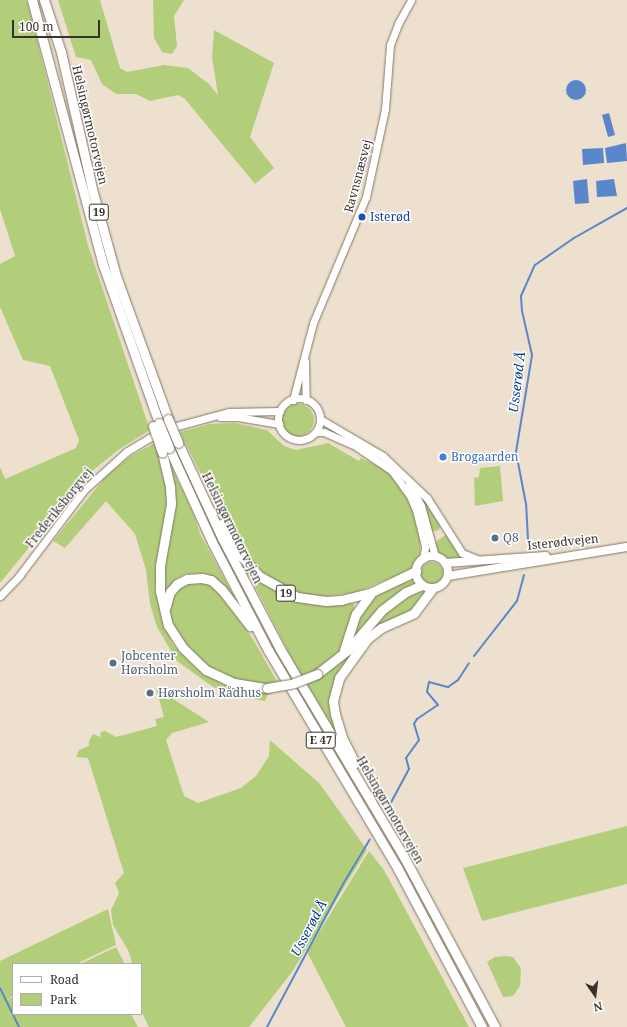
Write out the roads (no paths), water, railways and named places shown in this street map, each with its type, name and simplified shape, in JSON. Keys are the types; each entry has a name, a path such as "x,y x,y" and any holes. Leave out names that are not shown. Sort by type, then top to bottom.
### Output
{"highway":[{"name":"Helsingørmotorvejen","path":"32,0 103,265 149,397 165,450 268,650 398,869 482,1027"},
{"name":"Helsingørmotorvejen","path":"44,0 61,52 92,189 116,276 168,419 199,491 280,649 404,857 494,1027"},
{"path":"165,450 171,504 160,581 164,613 168,625 183,648 206,670 234,683 267,688 294,683 317,674 338,659 382,610 406,592 422,585"},
{"name":"19","path":"199,491 241,556 271,585 297,597 326,601 341,600 372,592 416,571"},
{"path":"164,613 166,601 177,584 187,579 211,580 222,590 268,650"},
{"path":"404,857 389,821 342,737 337,725 333,701 339,678 367,639 381,628 414,613 432,589"},
{"path":"338,659 347,643 356,614 372,592"}],"main road":[{"name":"Ravnsnæsvej","path":"293,400 305,353 326,290 366,197 385,109 390,45 399,22 411,0"},
{"name":"Ravnsnæsvej","path":"305,353 306,400"},
{"path":"316,432 320,419 318,409 306,400 293,400 280,411 279,424 285,434 295,440 306,439 316,432 324,432 357,447 392,471 410,496 416,510 424,547 422,559 416,571 422,585 432,589 442,585 448,576 445,563 434,556 421,506 404,474"},
{"name":"Frederiksborgvej","path":"0,596 18,576 84,490 104,469 149,438 177,426 229,412 280,411"},
{"name":"Frederiksborgvej","path":"209,418 238,417 279,424"},
{"path":"320,419 359,440 404,474 426,498 462,553 474,559 506,559"},
{"name":"Isterødvejen","path":"448,576 627,547"},
{"name":"Isterødvejen","path":"445,563 612,549"},
{"path":"422,559 434,556"}],"water":[{"path":"576,80 583,83 586,90 583,97 576,100 569,97 566,90 569,83"},
{"path":"609,113 615,135 608,137 602,115"},
{"path":"626,143 627,161 607,163 605,148"},
{"path":"603,148 604,163 583,165 582,149"},
{"path":"587,179 589,203 575,204 573,181"},
{"path":"614,179 617,196 597,197 596,181"}],"waterway":[{"name":"Usserød Å","path":"528,540 526,504 516,452 532,355 522,311 521,296 535,265 574,238 627,208"},
{"name":"Usserød Å","path":"474,656 517,601 524,575"},
{"name":"Usserød Å","path":"387,810 409,769 406,758 419,740 414,724 417,719 438,705 427,692 429,682 448,687 458,680 469,663"},
{"name":"Usserød Å","path":"267,1027 343,884 370,839"},
{"path":"0,988 12,1013"},
{"path":"13,1015 19,1027"}],"place":[{"name":"Isterød","path":"362,217"},
{"name":"Brogaarden","path":"443,457"},
{"name":"Q8","path":"495,538"},
{"name":"Jobcenter Hørsholm","path":"113,663"},
{"name":"Hørsholm Rådhus","path":"150,693"}]}
